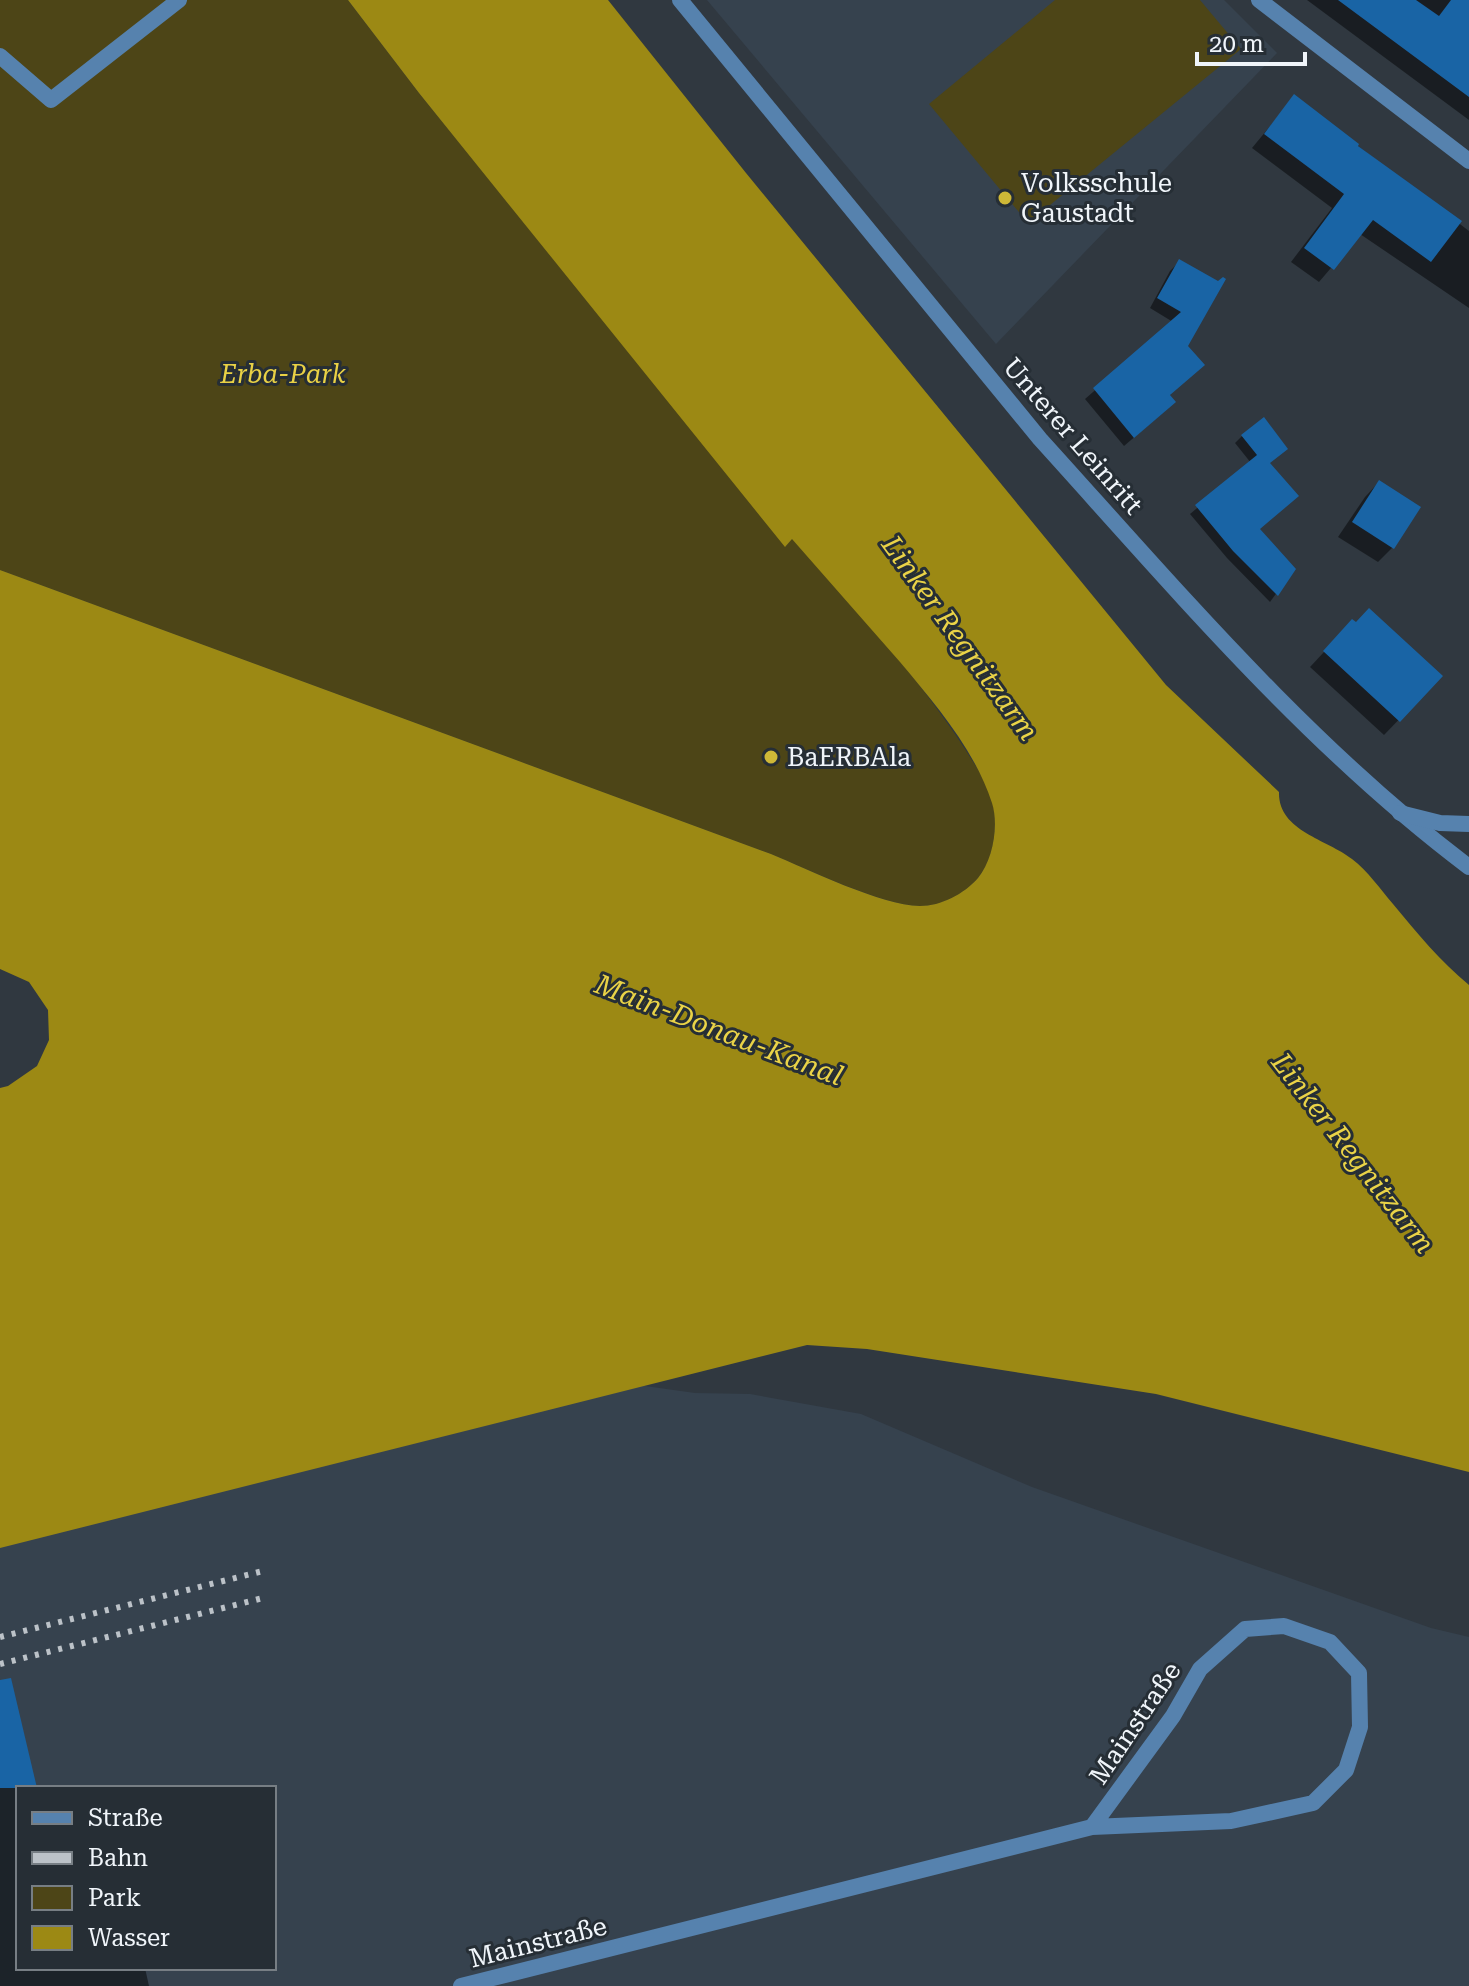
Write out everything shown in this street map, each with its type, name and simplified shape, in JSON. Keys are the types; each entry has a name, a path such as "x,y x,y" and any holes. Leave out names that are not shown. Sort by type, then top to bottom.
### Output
{"street":[{"path":"0,56 51,100 179,0"},
{"name":"Unterer Leinritt","path":"680,0 1040,439 1223,640 1310,728 1400,813 1469,867"},
{"path":"1259,0 1469,161"},
{"path":"1400,813 1440,823 1469,824"},
{"name":"Mainstraße","path":"461,1986 1092,1827 1231,1821 1313,1803 1346,1770 1360,1727 1359,1673 1330,1642 1284,1626 1245,1629 1200,1669 1173,1716 1092,1827"}],"shaded area":[{"name":"Volksschule Gaustadt","path":"707,0 1224,0 1277,53 996,344"},
{"path":"0,1095 645,1386 695,1393 750,1394 861,1414 1032,1487 1431,1628 1469,1637 1469,1986 0,1986"}],"green space":[{"name":"Erba-Park","path":"0,0 348,0 419,93 786,546 792,538 883,640 946,721 982,777 994,808 993,845 978,878 959,894 936,904 920,906 886,900 771,854 0,570"},
{"path":"1055,0 1200,0 1241,49 1028,223 929,104"}],"water":[{"path":"348,0 608,0 1166,685 1279,792 1286,816 1295,825 1358,864 1429,946 1469,985 1469,1472 1156,1394 867,1349 807,1345 0,1548 0,1088 37,1066 49,1040 48,1010 29,982 0,969 0,570 771,854 885,900 920,906 952,898 978,878 988,862 993,842 994,812 985,783 965,746 940,711 792,539 785,547 419,93"}],"building":[{"path":"1338,0 1416,0 1439,16 1451,0 1469,0 1469,97"},
{"path":"1294,94 1358,146 1462,221 1431,262 1373,220 1334,270 1304,248 1344,194 1264,134"},
{"path":"1179,259 1218,281 1223,277 1226,279 1188,346 1205,365 1170,395 1176,402 1134,438 1093,388 1181,312 1157,298"},
{"path":"1264,417 1288,449 1270,463 1299,496 1260,529 1296,569 1278,596 1233,551 1195,505 1257,455 1241,435"},
{"path":"1379,480 1421,507 1394,549 1352,522"},
{"path":"1369,608 1443,676 1400,722 1323,651 1352,619 1356,622"},
{"path":"11,1678 37,1786 0,1788 0,1680"}],"railway":[{"path":"0,1637 263,1571"},
{"path":"0,1664 267,1597"}],"place":[{"name":"Volksschule Gaustadt","path":"1005,198"},
{"name":"BaERBAla","path":"771,757"}],"water label":[{"name":"Linker Regnitzarm","path":"960,638"},
{"name":"Main-Donau-Kanal","path":"719,1030"},
{"name":"Linker Regnitzarm","path":"1353,1153"}]}
